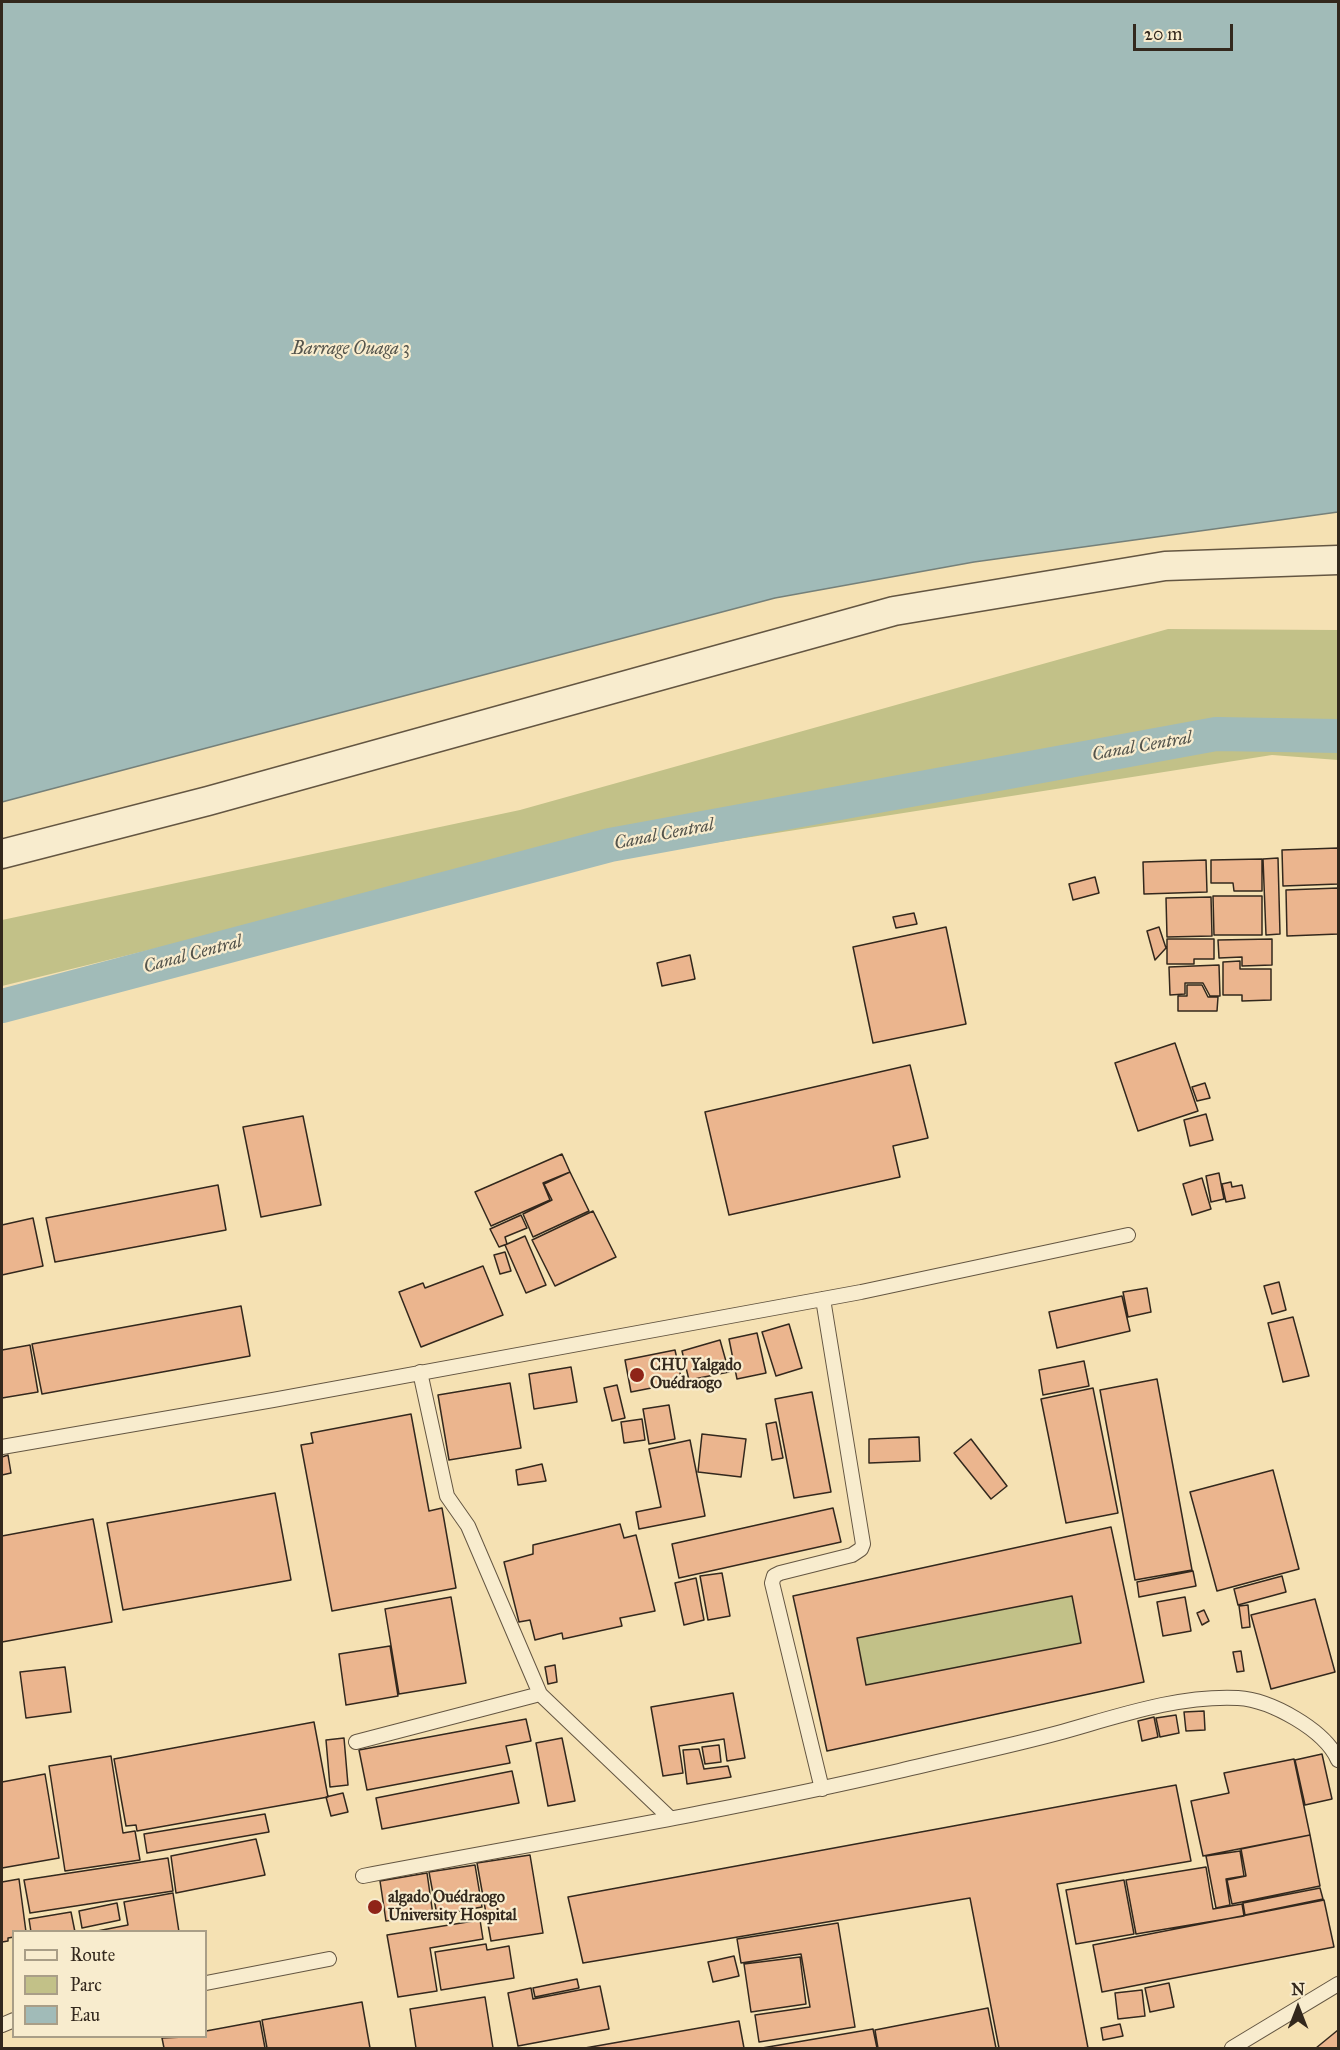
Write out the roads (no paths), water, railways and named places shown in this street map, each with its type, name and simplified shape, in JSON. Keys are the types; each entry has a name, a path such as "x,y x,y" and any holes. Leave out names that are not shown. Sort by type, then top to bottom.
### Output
{"street":[{"path":"2,854 208,801 894,611 1165,566 1338,560"}],"lane":[{"path":"2,1446 823,1299 1128,1235"},
{"path":"822,1789 772,1582 774,1576 780,1573 852,1555 861,1549 863,1544 823,1299"},
{"path":"420,1372 447,1496 468,1526 540,1694 670,1818"},
{"path":"356,1742 540,1694"},
{"path":"363,1876 822,1789 1144,1710 1202,1698 1241,1698 1275,1708 1308,1726 1334,1750 1338,1760"},
{"path":"207,1983 328,1959"},
{"path":"1232,2049 1338,1984"}],"water":[{"name":"Barrage Ouaga 3","path":"2,2 1338,2 1338,512 974,562 775,598 2,802"}],"waterway":[{"name":"Canal Central","path":"2,1006 610,845 1216,734 1338,736"}],"place":[{"name":"CHU Yalgado Ouédraogo","path":"637,1375"},
{"name":"algado Ouédraogo University Hospital","path":"375,1907"}]}
